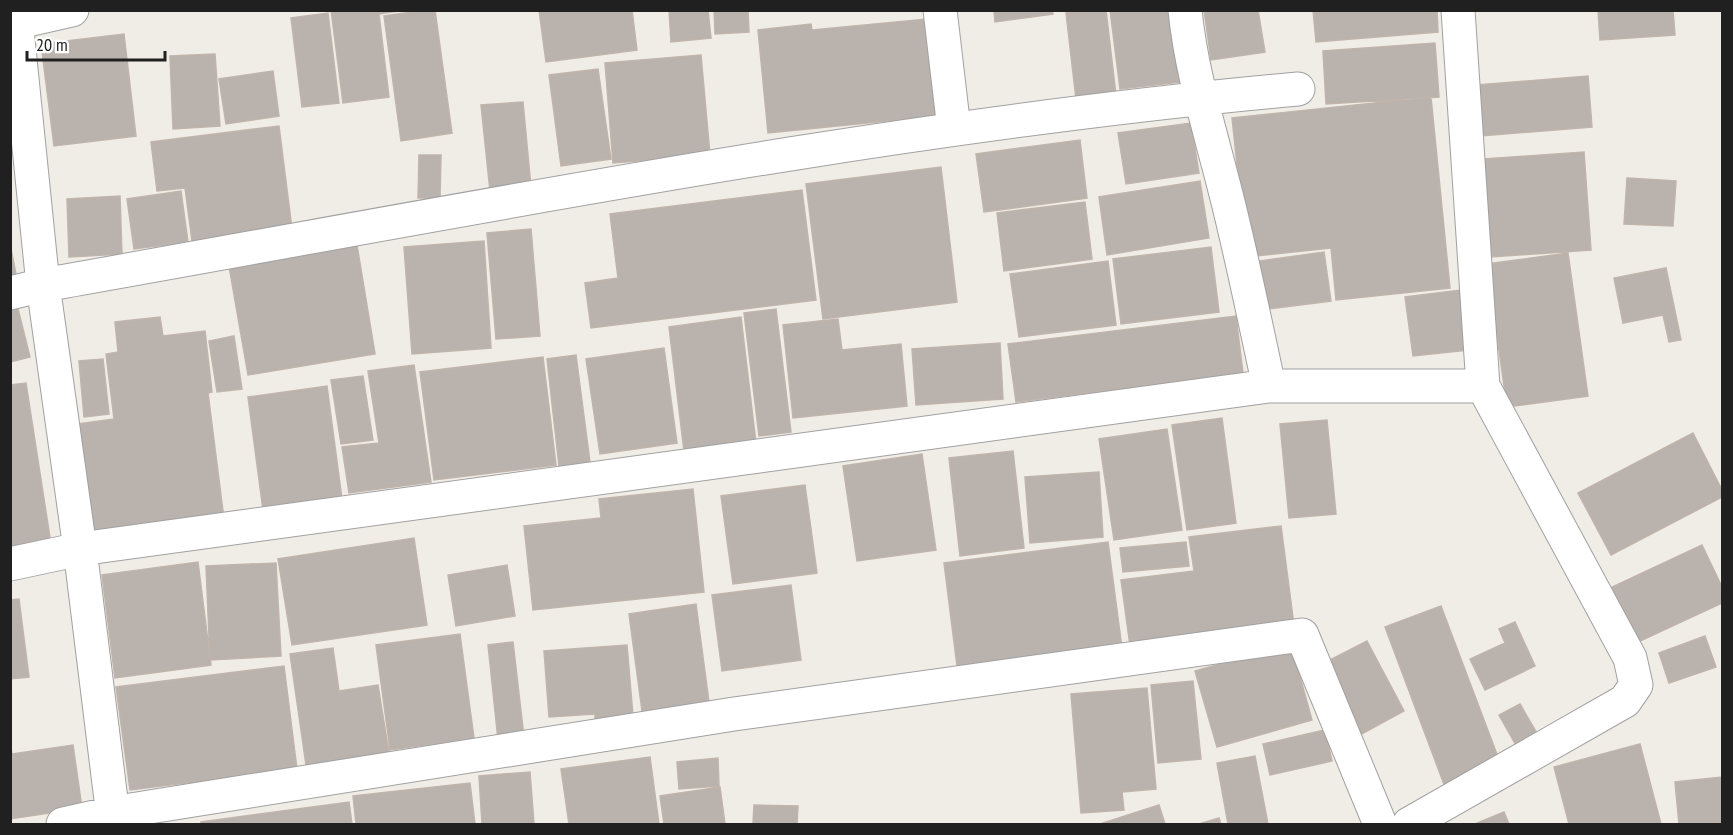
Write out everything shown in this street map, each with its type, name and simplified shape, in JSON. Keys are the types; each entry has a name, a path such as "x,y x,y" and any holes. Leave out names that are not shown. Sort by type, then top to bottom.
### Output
{"street":[{"path":"72,10 14,19 43,285 80,549 113,819"},
{"path":"940,10 954,129"},
{"path":"1185,10 1187,33 1201,98 1236,237 1269,386"},
{"path":"1409,825 1625,701 1636,685 1630,658 1483,386 1458,10"},
{"path":"10,293 43,285 797,152 954,129 1201,98 1298,89"},
{"path":"10,564 80,549 1269,386 1483,386"},
{"path":"63,825 113,819 734,714 1302,635 1380,825"}],"building":[{"path":"331,10 405,10 379,14 389,97 343,103"},
{"path":"435,10 452,133 401,141 384,16"},
{"path":"539,10 632,10 637,50 546,62"},
{"path":"669,10 708,10 711,38 671,42"},
{"path":"714,10 748,10 749,32 715,34"},
{"path":"994,10 1052,10 1053,14 995,22"},
{"path":"1106,10 1116,95 1076,99 1066,13"},
{"path":"1110,10 1171,10 1180,82 1120,89"},
{"path":"1204,10 1258,10 1265,52 1211,60"},
{"path":"1313,10 1437,10 1438,32 1316,42"},
{"path":"1598,10 1673,10 1675,35 1600,40"},
{"path":"328,13 339,103 302,107 291,18"},
{"path":"927,19 937,116 768,133 758,30 811,24 812,30"},
{"path":"124,34 136,136 54,146 41,44"},
{"path":"1435,43 1439,97 1326,104 1323,51"},
{"path":"215,54 220,126 173,129 170,56"},
{"path":"701,55 710,155 613,163 605,63"},
{"path":"598,69 611,159 561,166 549,75"},
{"path":"273,71 279,116 226,124 219,79"},
{"path":"1588,76 1592,127 1480,136 1477,85"},
{"path":"1431,97 1450,288 1336,300 1331,248 1247,257 1232,118"},
{"path":"523,102 531,187 490,191 481,105"},
{"path":"1191,123 1199,173 1126,184 1118,133"},
{"path":"279,126 292,229 192,241 185,188 157,191 151,142"},
{"path":"1080,140 1087,198 984,212 976,154"},
{"path":"1584,152 1591,250 1490,257 1484,159"},
{"path":"419,155 441,155 440,198 418,198"},
{"path":"941,167 957,302 823,319 806,184"},
{"path":"1627,178 1676,181 1673,226 1624,224"},
{"path":"1200,181 1209,238 1107,255 1099,197"},
{"path":"802,190 816,300 591,328 585,283 618,278 610,214"},
{"path":"181,191 188,242 134,249 127,199"},
{"path":"120,196 122,254 69,257 67,199"},
{"path":"1085,202 1092,259 1004,271 997,213"},
{"path":"531,229 540,336 496,339 487,233"},
{"path":"484,241 491,348 412,354 404,247"},
{"path":"10,244 18,284 10,285"},
{"path":"357,245 375,354 248,375 229,266"},
{"path":"1211,247 1219,312 1121,324 1113,259"},
{"path":"1324,252 1331,301 1259,310 1253,262"},
{"path":"1568,253 1588,396 1507,407 1487,264"},
{"path":"1108,261 1116,325 1019,337 1010,274"},
{"path":"1666,268 1681,340 1669,342 1663,315 1623,323 1614,278"},
{"path":"1461,290 1468,350 1413,356 1405,297"},
{"path":"17,305 30,357 10,362 10,306"},
{"path":"776,309 791,432 759,436 744,313"},
{"path":"1236,316 1243,373 1016,402 1008,344"},
{"path":"160,317 163,336 205,331 212,392 208,393 224,519 92,535 78,424 114,419 106,354 118,352 115,322"},
{"path":"741,317 756,443 684,451 669,327"},
{"path":"838,319 842,350 901,344 907,406 793,418 783,325"},
{"path":"234,336 242,389 217,392 209,341"},
{"path":"1000,343 1003,399 916,405 912,349"},
{"path":"664,348 677,443 600,454 586,359"},
{"path":"576,355 590,462 559,466 547,359"},
{"path":"543,357 556,465 434,480 420,372"},
{"path":"103,359 109,414 84,417 79,361"},
{"path":"414,365 431,482 349,493 342,447 379,443 368,371"},
{"path":"363,376 373,440 341,444 331,380"},
{"path":"26,383 51,544 10,550 10,385"},
{"path":"327,386 342,499 263,510 248,397"},
{"path":"1222,418 1236,523 1187,530 1172,425"},
{"path":"1327,420 1336,514 1289,518 1280,424"},
{"path":"1167,429 1182,530 1114,540 1099,439"},
{"path":"1693,433 1722,490 1722,497 1611,555 1578,493"},
{"path":"1013,451 1024,548 960,556 949,458"},
{"path":"922,454 936,550 857,561 843,466"},
{"path":"1099,472 1103,537 1030,543 1025,477"},
{"path":"805,485 817,573 733,584 721,496"},
{"path":"693,489 704,592 533,610 524,526 601,518 599,499"},
{"path":"1281,526 1294,625 1130,646 1121,580 1194,571 1189,537"},
{"path":"414,538 427,625 292,645 278,559"},
{"path":"1108,542 1122,648 957,666 944,563"},
{"path":"1186,542 1189,566 1123,572 1120,548"},
{"path":"1702,545 1722,587 1722,603 1638,642 1612,587"},
{"path":"198,562 211,665 115,678 102,575"},
{"path":"276,563 281,656 210,660 206,566"},
{"path":"507,565 515,616 456,626 448,575"},
{"path":"791,585 801,660 722,671 712,595"},
{"path":"19,599 29,677 10,679 10,600"},
{"path":"696,604 709,702 642,711 629,614"},
{"path":"1441,606 1501,765 1445,787 1385,627"},
{"path":"1515,622 1535,666 1485,690 1470,659 1505,643 1499,629"},
{"path":"460,634 474,738 390,750 376,645"},
{"path":"1705,636 1716,667 1669,683 1659,653"},
{"path":"1367,641 1404,711 1358,736 1320,665"},
{"path":"513,642 524,737 498,740 488,645"},
{"path":"1291,644 1312,720 1217,747 1195,671"},
{"path":"627,645 633,716 595,719 595,714 549,717 544,651"},
{"path":"333,648 339,691 378,685 389,753 306,765 290,654"},
{"path":"284,666 297,769 130,790 116,687"},
{"path":"1193,681 1201,759 1158,763 1151,685"},
{"path":"1147,688 1156,789 1122,792 1124,810 1081,813 1071,694"},
{"path":"1520,704 1538,735 1517,747 1499,715"},
{"path":"1325,730 1332,761 1270,775 1263,744"},
{"path":"1640,744 1661,824 1569,824 1554,767"},
{"path":"10,745 12,754 73,745 82,808 10,819"},
{"path":"1255,756 1268,824 1228,824 1217,763"},
{"path":"650,757 659,824 569,824 561,769"},
{"path":"718,758 719,786 679,789 677,762"},
{"path":"530,772 534,824 482,824 479,776"},
{"path":"1722,777 1722,824 1679,824 1675,782"},
{"path":"470,783 475,824 356,824 353,796"},
{"path":"720,787 725,824 664,824 660,796"},
{"path":"349,802 352,824 201,824 201,822"},
{"path":"754,805 798,806 797,824 753,824"},
{"path":"1159,805 1165,824 1100,824"},
{"path":"1504,812 1509,824 1475,824"},
{"path":"1219,818 1221,824 1199,824"}]}
